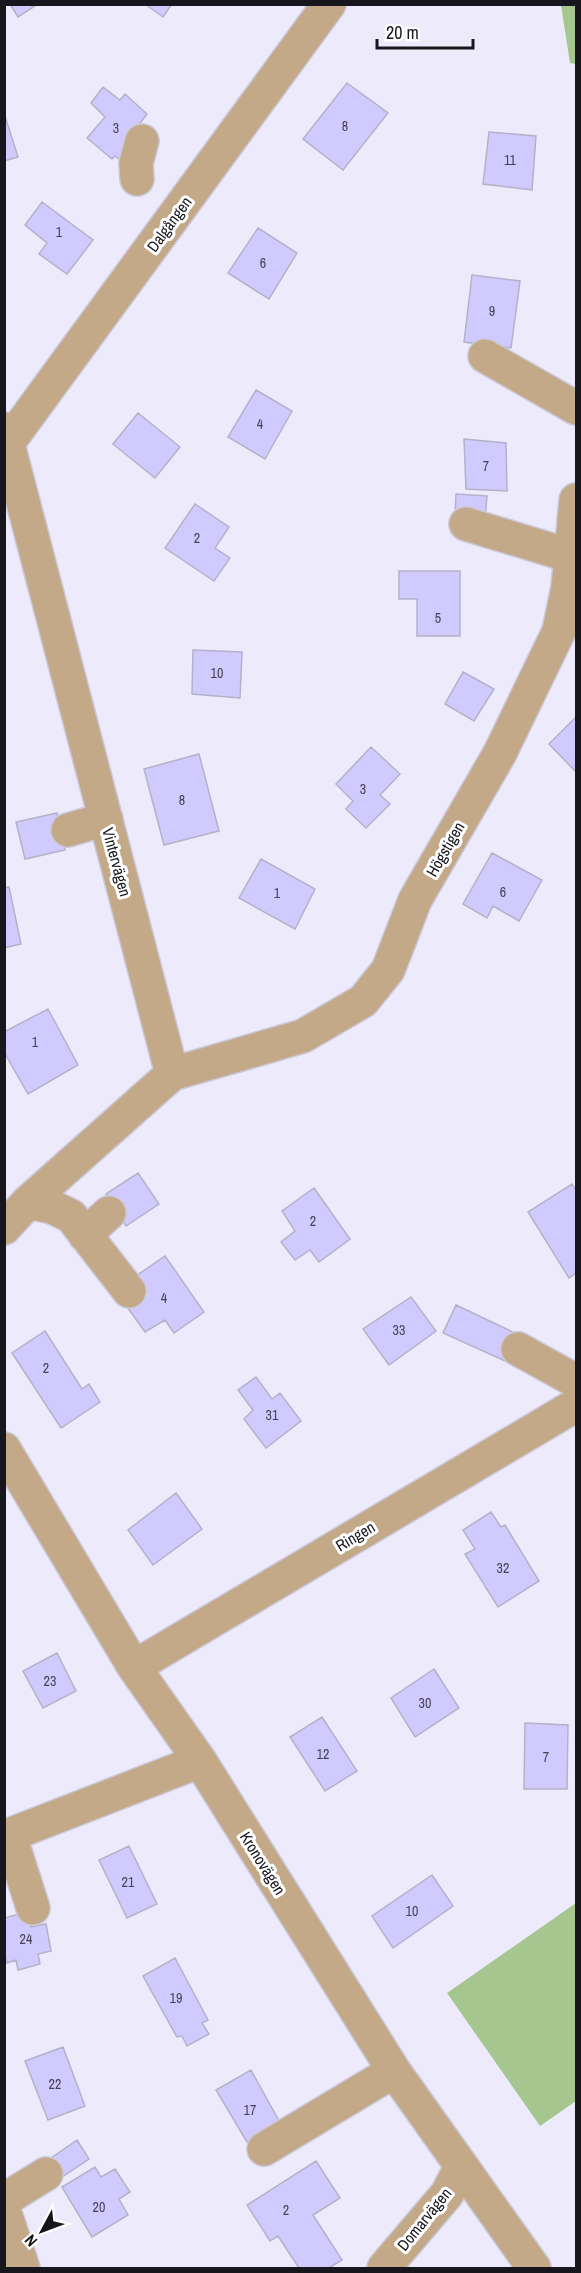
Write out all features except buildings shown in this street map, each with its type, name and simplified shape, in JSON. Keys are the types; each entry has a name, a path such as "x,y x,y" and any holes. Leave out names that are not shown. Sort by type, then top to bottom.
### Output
{"street":[{"name":"Dalgången","path":"7,436 329,4"},
{"path":"138,179 136,163 142,141"},
{"path":"485,356 576,408"},
{"name":"Vintervägen","path":"7,436 172,1074"},
{"name":"Högstigen","path":"172,1074 303,1036 363,1001 388,969 415,900 568,637 568,587 576,500"},
{"path":"466,524 571,556"},
{"path":"68,830 106,819"},
{"path":"4,1228 28,1202 172,1074"},
{"path":"28,1202 52,1207 71,1216 129,1291"},
{"path":"85,1234 109,1213"},
{"path":"518,1349 576,1381"},
{"name":"Ringen","path":"134,1667 576,1405"},
{"name":"Kronovägen","path":"4,1449 16,1497 200,1761 394,2071 534,2268"},
{"path":"33,1908 7,1836 200,1761"},
{"path":"264,2149 394,2071"},
{"name":"Domarvägen","path":"384,2268 447,2194 461,2167"},
{"path":"4,2200 46,2174"},
{"path":"4,2210 23,2268"}],"green space":[{"path":"561,5 576,5 576,64 570,63"},
{"path":"576,1903 576,2101 540,2126 447,1993"}]}
